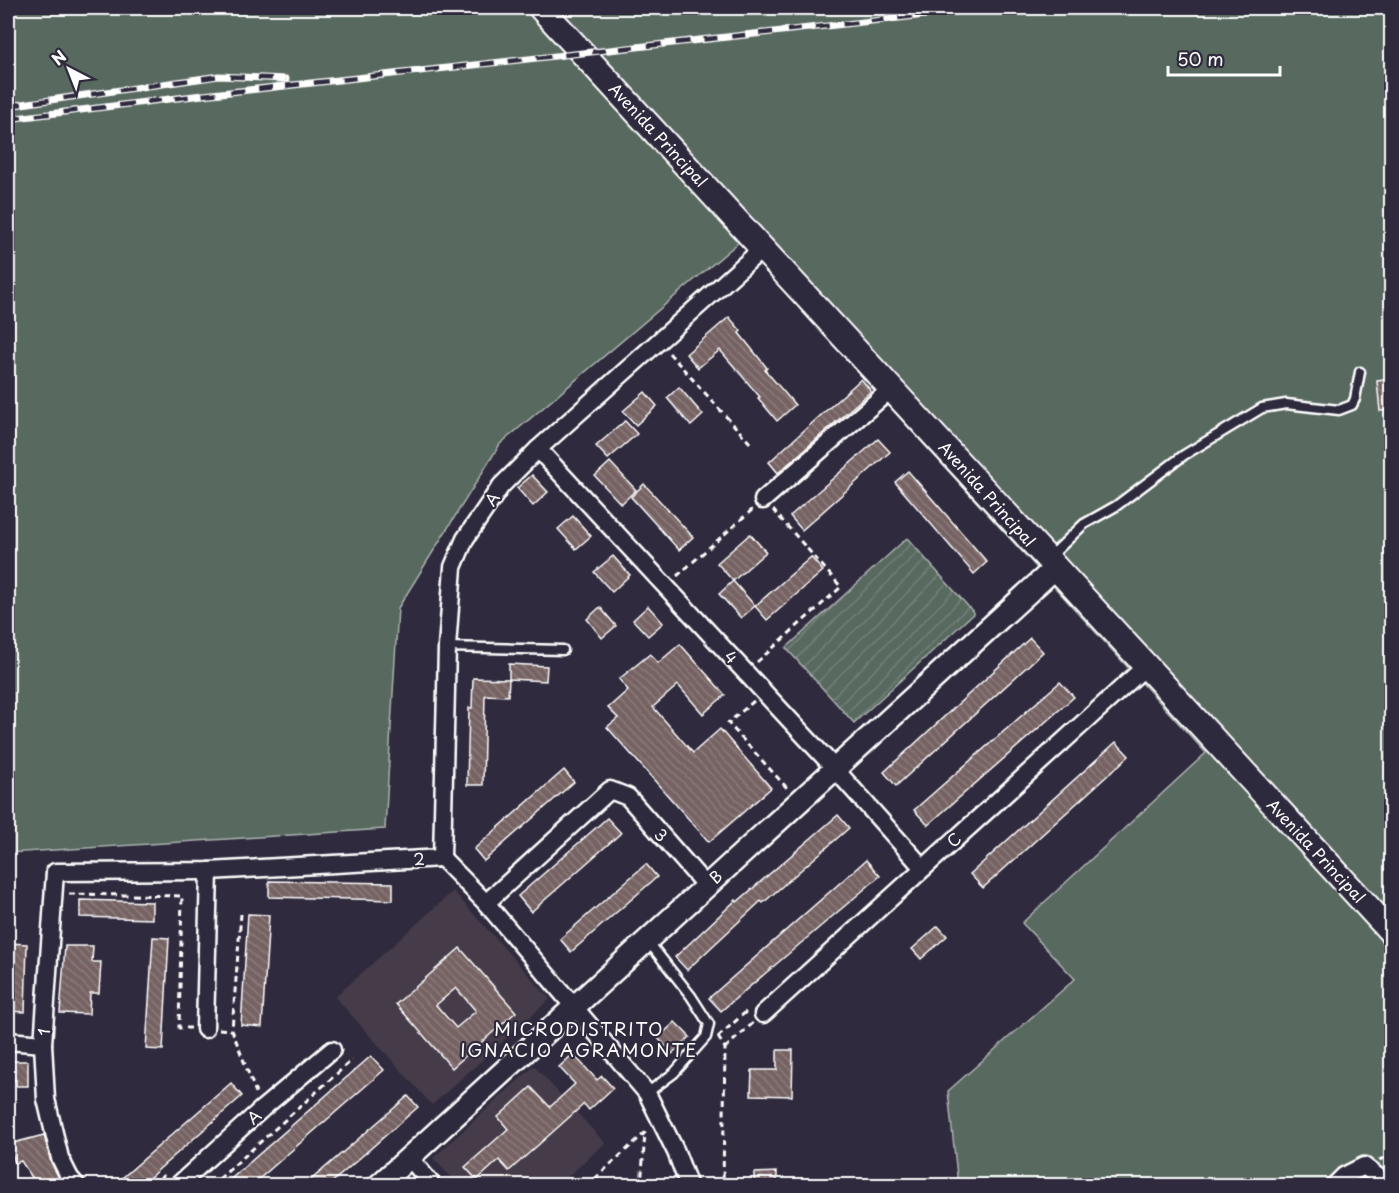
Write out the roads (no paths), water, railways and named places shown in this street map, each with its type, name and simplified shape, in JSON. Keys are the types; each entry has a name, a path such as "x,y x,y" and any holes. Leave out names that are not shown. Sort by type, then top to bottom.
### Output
{"main road":[{"name":"Avenida Principal","path":"541,8 1392,933"}],"street":[{"name":"A","path":"442,858 447,647 453,567 465,539 501,486 538,449 762,249"},
{"path":"763,500 891,389"},
{"name":"4","path":"538,449 835,769 923,868"},
{"name":"B","path":"378,1185 1055,568"},
{"name":"C","path":"763,1014 1146,666"},
{"name":"3","path":"486,903 610,790 628,797 706,886"},
{"name":"2","path":"55,872 209,871 442,858 486,903 647,1093 689,1185"},
{"path":"205,1029 209,871"},
{"name":"1","path":"55,872 44,1044 46,1100 60,1158 70,1178 77,1185"},
{"path":"8,1041 44,1044"},
{"name":"A","path":"183,1184 263,1108 332,1050"},
{"path":"409,1157 434,1185"},
{"path":"1334,1185 1344,1176 1364,1166 1390,1185"}],"lane":[{"path":"1055,568 1056,551 1084,524 1116,506 1184,455 1262,408 1286,404 1339,410 1346,408 1355,399 1360,372"},
{"path":"447,647 563,650"},
{"path":"647,940 691,996 709,1024 706,1037 674,1073 647,1093"}],"railway":[{"path":"8,119 194,96 989,8"},
{"path":"8,106 219,76 286,79"}],"district":[{"name":"MICRODISTRITO IGNACIO AGRAMONTE","path":"579,1040"}]}
